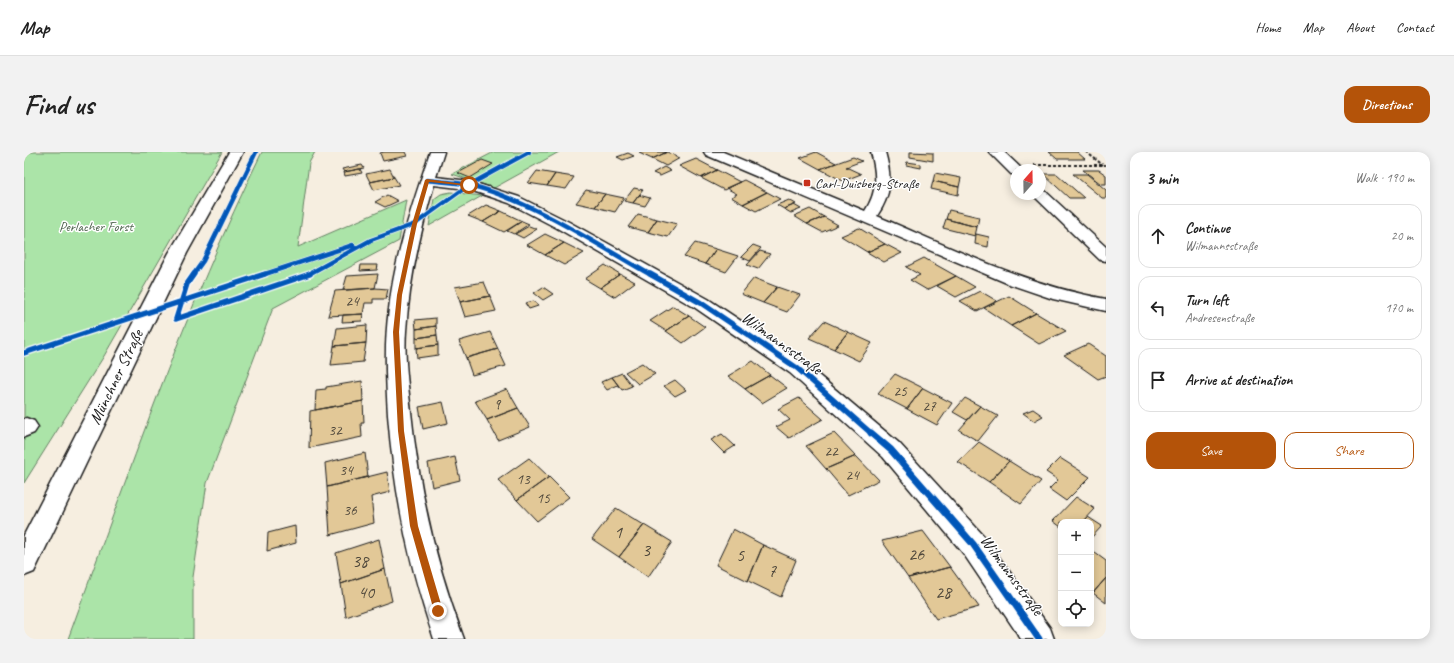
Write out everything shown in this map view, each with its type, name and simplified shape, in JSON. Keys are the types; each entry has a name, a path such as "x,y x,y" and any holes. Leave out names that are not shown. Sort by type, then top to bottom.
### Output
{"street":[{"name":"Münchner Straße","path":"24,563 178,253 236,152"},
{"path":"437,152 427,180 415,224 400,295 396,332 397,384 401,431 414,526 438,611 449,639"},
{"path":"711,152 774,177 996,274 1052,293 1106,305"},
{"path":"868,218 880,201 885,175 878,152"},
{"path":"996,152 1010,165"},
{"name":"Wilmannsstraße","path":"427,180 476,188 514,200 563,225 701,303 797,368 891,450 973,544 1039,639"},
{"path":"1046,200 1106,256"}],"path":[{"path":"1086,152 1105,165"},
{"path":"1046,165 1105,165"}],"green space":[{"name":"Perlacher Forst","path":"24,152 222,152 104,356 24,483"},
{"path":"262,152 315,152 309,163 298,247 406,200 399,241 273,308 207,483 193,577 193,639 68,639 135,454 183,332 234,211"},
{"path":"494,152 559,152 494,188 452,174"},
{"path":"451,192 482,196 429,226 434,199 441,194"}],"building":[{"path":"405,152 407,156 383,161 380,153"},
{"path":"667,152 652,159 639,153"},
{"path":"667,152 680,158 666,166 652,159"},
{"path":"816,152 836,163 820,169 800,158"},
{"path":"910,152 933,153 933,161 910,157"},
{"path":"1049,152 1077,152 1085,159 1057,159"},
{"path":"628,153 634,156 623,160 617,157"},
{"path":"853,157 862,161 846,167 861,174 843,181 820,169"},
{"path":"696,159 717,170 701,178 679,166"},
{"path":"482,160 493,164 470,178 458,173"},
{"path":"907,162 921,164 921,168 906,165"},
{"path":"362,165 364,168 344,172 342,169"},
{"path":"664,167 671,171 660,176 653,173"},
{"path":"360,169 362,173 345,176 344,172"},
{"path":"390,169 394,177 370,182 366,174"},
{"path":"717,170 740,182 724,190 701,178"},
{"path":"1083,170 1099,170 1106,175 1106,184 1101,184"},
{"path":"537,171 555,174 547,186 528,183"},
{"path":"935,173 961,178 959,187 933,181"},
{"path":"555,174 574,177 566,189 547,186"},
{"path":"1046,174 1057,174 1084,198 1069,198 1046,177"},
{"path":"1073,174 1087,174 1106,190 1106,198 1102,198"},
{"path":"394,177 399,185 374,190 370,182"},
{"path":"744,180 767,192 743,204 731,197 737,194 726,188"},
{"path":"933,181 959,187 958,195 931,189"},
{"path":"634,188 643,190 633,203 624,201"},
{"path":"586,190 605,194 595,207 576,203"},
{"path":"767,192 780,199 756,211 743,204"},
{"path":"605,194 624,198 615,212 595,207"},
{"path":"387,195 398,201 385,207 375,202"},
{"path":"639,195 650,198 645,206 633,203"},
{"path":"789,200 796,204 784,209 777,205"},
{"path":"486,205 501,211 483,222 468,216"},
{"path":"794,205 801,209 791,213 784,209"},
{"path":"810,209 824,217 807,224 794,216"},
{"path":"949,210 979,217 977,227 946,219"},
{"path":"501,211 522,221 504,232 483,222"},
{"path":"638,214 657,219 648,232 628,227"},
{"path":"824,217 838,225 822,232 807,224"},
{"path":"657,219 677,224 668,237 648,232"},
{"path":"946,219 977,227 975,236 943,228"},
{"path":"522,221 529,224 514,234 507,231"},
{"path":"529,226 537,229 523,238 515,234"},
{"path":"859,228 885,244 867,252 841,236"},
{"path":"545,234 564,243 545,255 527,245"},
{"path":"976,234 989,237 988,247 975,244"},
{"path":"564,243 584,253 564,265 545,255"},
{"path":"695,243 716,249 705,264 684,257"},
{"path":"885,244 902,253 884,262 867,252"},
{"path":"753,245 761,248 750,261 741,257"},
{"path":"716,249 738,256 726,272 705,264"},
{"path":"760,251 770,254 758,269 747,265"},
{"path":"924,258 956,276 927,290 910,280 920,275 906,267"},
{"path":"361,265 378,265 377,270 360,271"},
{"path":"605,265 620,274 600,288 585,279"},
{"path":"378,274 375,288 343,290 347,276"},
{"path":"620,274 635,282 615,297 600,288"},
{"path":"956,276 975,287 956,297 937,286"},
{"path":"754,278 777,287 763,303 741,294"},
{"path":"484,282 490,296 460,302 455,287"},
{"path":"543,287 553,294 543,300 534,293"},
{"path":"777,287 800,295 787,312 763,303"},
{"path":"375,288 388,289 386,299 373,299 373,303 365,303 363,314 328,316 335,291"},
{"path":"980,291 997,301 977,311 960,301"},
{"path":"490,296 496,311 465,317 460,302"},
{"path":"1009,296 1036,313 1011,326 984,308"},
{"path":"534,301 538,306 529,309 525,303"},
{"path":"673,306 689,316 666,331 650,321"},
{"path":"1036,313 1066,331 1039,344 1011,326"},
{"path":"363,314 362,321 342,322 343,315"},
{"path":"689,316 705,327 683,343 666,331"},
{"path":"436,318 436,326 416,329 415,320"},
{"path":"824,321 848,332 834,349 809,338"},
{"path":"367,325 366,343 334,346 337,328"},
{"path":"436,326 437,335 416,338 416,329"},
{"path":"490,332 498,349 466,358 459,341"},
{"path":"848,332 872,343 859,361 834,349"},
{"path":"437,335 438,345 416,348 416,338"},
{"path":"366,343 363,362 331,365 334,346"},
{"path":"1088,344 1106,356 1106,376 1098,379 1064,355"},
{"path":"438,345 438,355 417,358 416,348"},
{"path":"498,349 506,366 472,375 466,358"},
{"path":"753,361 770,375 745,389 728,376"},
{"path":"642,363 655,374 638,384 625,372"},
{"path":"622,373 632,386 622,390 612,377"},
{"path":"895,374 923,388 907,409 878,394"},
{"path":"770,375 787,388 762,403 745,389"},
{"path":"612,377 618,385 607,390 601,382"},
{"path":"675,380 686,390 675,396 664,386"},
{"path":"362,381 363,401 315,410 316,390"},
{"path":"923,388 952,403 937,425 907,409"},
{"path":"507,389 518,408 487,420 475,401"},
{"path":"799,398 823,419 789,438 776,427 790,420 778,409"},
{"path":"965,398 980,406 967,420 953,412"},
{"path":"363,401 364,423 361,423 362,437 309,448 310,411"},
{"path":"443,402 448,423 423,429 419,407"},
{"path":"980,406 998,416 978,441 959,430"},
{"path":"518,408 530,427 498,440 487,420"},
{"path":"1033,409 1043,416 1034,421 1023,413"},
{"path":"834,433 856,456 826,469 806,446"},
{"path":"722,434 735,446 724,453 711,440"},
{"path":"979,442 1009,461 989,482 958,462"},
{"path":"365,453 368,477 327,487 325,463"},
{"path":"856,456 879,480 848,495 826,469"},
{"path":"455,457 460,480 432,487 428,463"},
{"path":"529,458 549,477 517,500 498,480"},
{"path":"1060,458 1090,477 1066,501 1049,489 1058,480 1046,472"},
{"path":"1009,461 1041,481 1021,504 989,482"},
{"path":"387,472 390,492 371,497 374,523 330,535 327,487"},
{"path":"549,477 569,497 537,521 517,500"},
{"path":"1076,497 1095,509 1086,519 1058,519 1058,525 1053,521"},
{"path":"616,508 644,525 619,557 592,539"},
{"path":"1094,521 1102,526 1094,535"},
{"path":"644,525 672,542 648,577 619,557"},
{"path":"295,526 296,543 267,551 268,533"},
{"path":"733,529 763,545 748,581 716,565"},
{"path":"923,531 950,567 908,578 882,541"},
{"path":"379,539 385,569 341,584 336,553"},
{"path":"763,545 796,560 781,597 748,581"},
{"path":"1094,552 1106,561 1106,578 1094,592"},
{"path":"950,567 979,607 936,619 908,578"},
{"path":"385,569 392,601 346,617 341,584"},
{"path":"1106,578 1106,603 1094,594"}],"cycle path":[{"path":"176,319 187,284 203,261 256,152"},
{"path":"176,319 313,273 371,240 415,224 469,185 529,152"},
{"path":"427,180 469,185 514,200 563,225 701,303 797,368 891,450 973,544 1039,639"},
{"path":"24,353 353,245"}],"place":[{"name":"Carl-Duisberg-Straße","path":"807,183"}],"route":[{"path":"438,611 414,526 401,431 397,384 396,332 400,295 415,224 427,180 469,185"}]}
